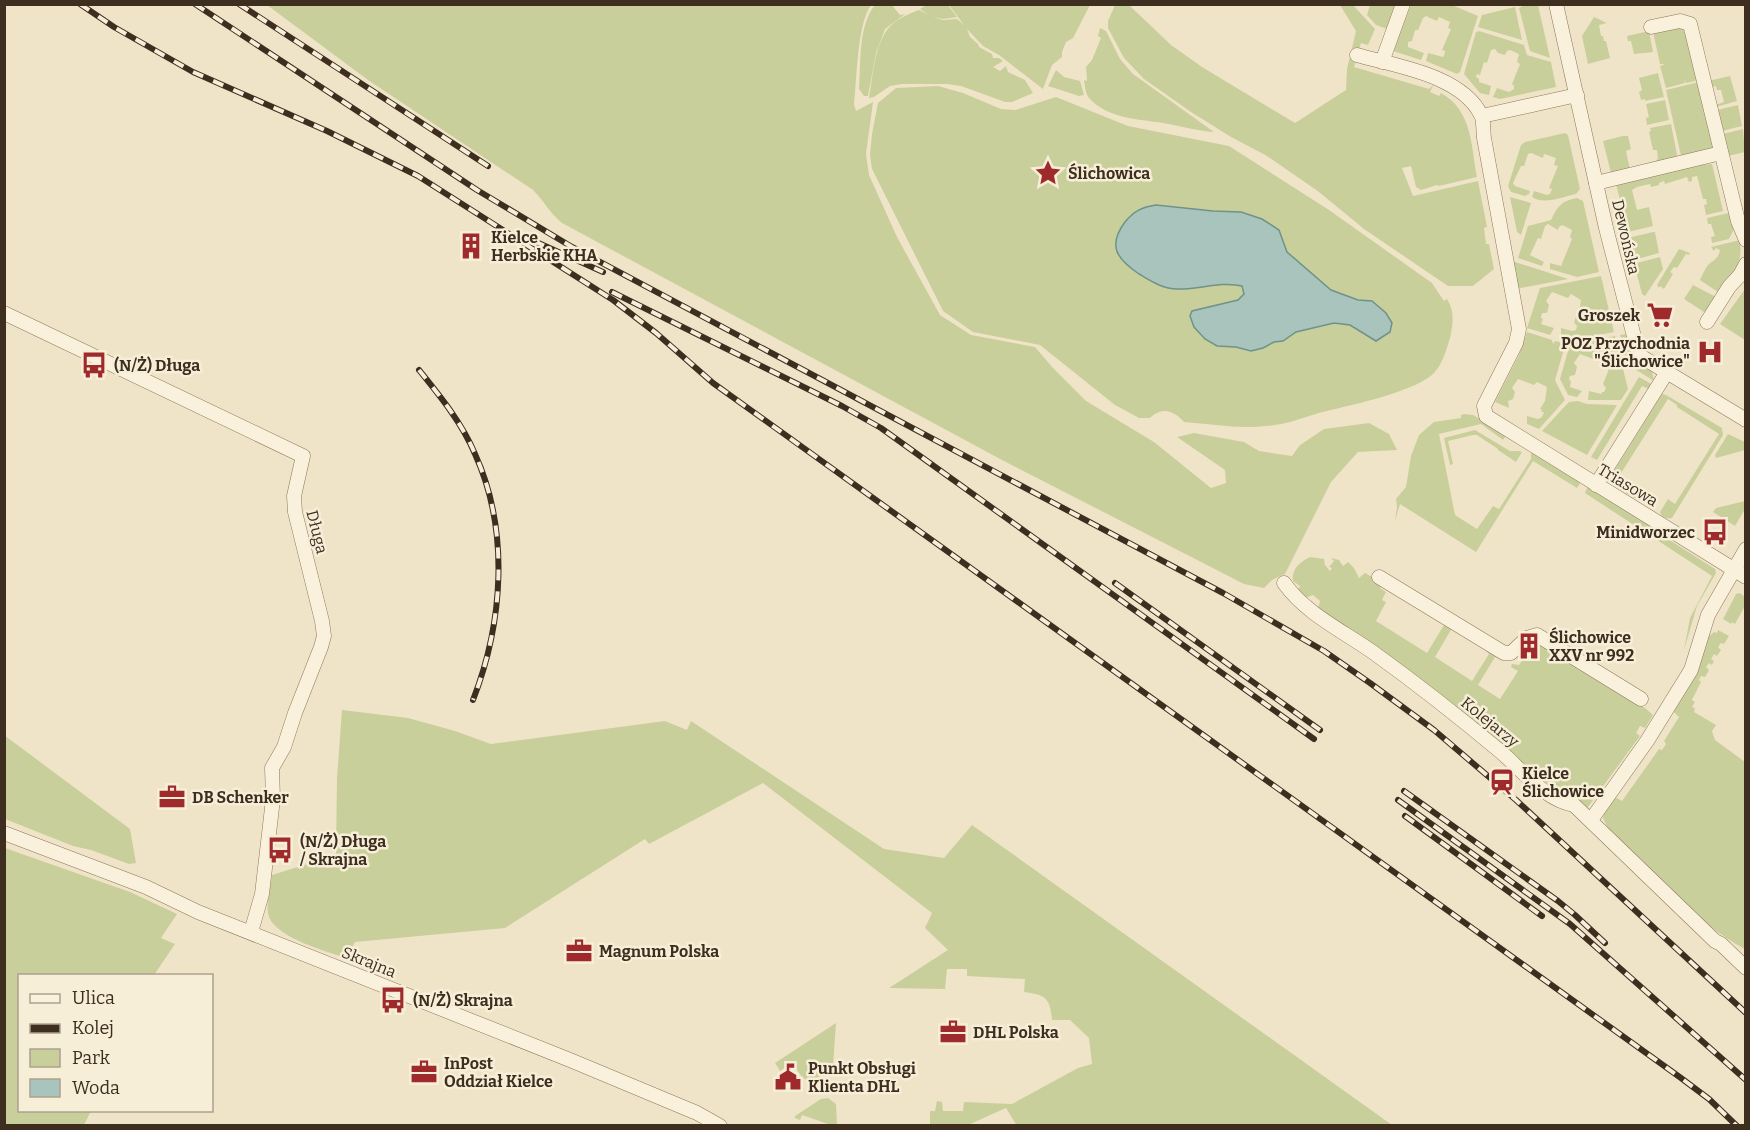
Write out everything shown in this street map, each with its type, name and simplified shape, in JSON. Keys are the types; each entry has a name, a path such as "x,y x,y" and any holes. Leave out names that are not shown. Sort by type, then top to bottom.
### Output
{"street":[{"path":"1382,62 1403,4"},
{"name":"Dewońska","path":"1556,4 1596,183 1638,352 1642,357 1746,420"},
{"path":"1651,27 1680,21 1690,24 1738,221 1746,240"},
{"path":"1357,55 1443,80 1460,91 1482,116 1577,95"},
{"name":"Triasowa","path":"1482,116 1519,329 1516,344 1484,406 1484,413 1493,422 1740,573"},
{"path":"1596,183 1721,153"},
{"path":"1707,322 1746,264"},
{"name":"Długa","path":"4,313 303,456 294,503 324,636 318,658 295,713 284,747 272,768 273,799 262,894 251,932"},
{"path":"1596,485 1666,372"},
{"path":"1591,820 1651,735 1691,670 1708,615 1740,573 1746,549"},
{"path":"1379,577 1504,653 1511,652 1527,638 1537,635 1641,699"},
{"name":"Kolejarzy","path":"1284,583 1294,596 1323,620 1407,677 1544,790 1557,799 1574,805 1746,968"},
{"name":"Skrajna","path":"4,832 581,1065 697,1113 720,1125"}],"green space":[{"path":"267,5 871,5 866,14 860,38 854,104 856,111 873,102 866,154 869,175 897,237 940,315 971,335 1035,347 1086,401 1154,442 1211,488 1226,483 1225,470 1177,437 1194,433 1244,442 1259,451 1292,456 1300,445 1324,429 1369,423 1389,434 1397,450 1358,452 1331,482 1285,574 1272,580 1264,588 1244,584 1002,460 562,223 533,190 368,80"},
{"path":"875,5 892,5 900,15 905,14 885,29 876,53 868,96 864,96 859,89 861,45 866,23"},
{"path":"927,5 948,5 957,17 943,19 933,17 943,20 957,19 964,25 949,5 1090,5 1073,38 1066,42 1062,57 1052,65 1043,89 999,55 983,46 967,29 970,37 979,47 992,54 993,58 1003,61 993,67 1000,71 1006,66 1008,72 1025,80 1033,93 1012,102 1005,102 961,86 902,84 890,86 869,98 879,45 887,30 897,20 919,10 929,15 920,9"},
{"path":"1115,5 1129,5 1171,45 1202,67 1295,123 1346,90 1347,69 1356,31 1340,5 1353,5 1375,29 1368,45 1361,43 1354,67 1429,89 1434,84 1430,92 1439,96 1441,93 1451,101 1465,120 1469,130 1477,177 1421,190 1416,187 1411,166 1402,168 1413,196 1478,181 1487,227 1484,228 1486,244 1489,244 1494,269 1473,286 1448,286 1364,229 1319,192 1267,156 1191,112 1144,79 1124,58 1108,28 1108,21"},
{"path":"1370,5 1400,5 1390,30 1376,25 1367,15"},
{"path":"1411,5 1452,5 1478,16 1460,72 1457,74 1426,61 1428,53 1444,56 1445,51 1442,50 1451,29 1448,28 1450,22 1439,17 1437,21 1426,16 1423,18 1418,30 1415,30 1412,41 1408,42 1408,47 1424,53 1421,60 1393,51"},
{"path":"1524,5 1538,5 1550,58 1530,51 1519,8"},
{"path":"1515,7 1522,40 1478,27 1482,15"},
{"path":"1594,17 1607,23 1599,25 1610,58 1588,64 1582,36"},
{"path":"1679,27 1686,29 1699,80 1686,83 1684,79 1685,83 1666,88 1660,66 1665,64 1660,64 1653,32"},
{"path":"1100,28 1106,31 1120,59 1133,74 1214,132 1124,117 1105,110 1089,98 1084,80 1087,81 1086,67 1092,60 1101,38 1098,36"},
{"path":"1649,31 1653,52 1634,54 1631,41 1628,41 1627,36"},
{"path":"1476,32 1524,45 1527,55 1551,62 1556,87 1500,99 1493,97 1497,88 1509,92 1514,89 1512,84 1520,64 1517,62 1519,54 1510,50 1505,55 1498,53 1495,49 1491,50 1487,63 1484,62 1480,75 1477,74 1476,77 1479,82 1491,86 1489,95 1480,93 1464,74"},
{"path":"1056,70 1064,77 1080,81 1084,95 1079,96 1048,86"},
{"path":"1658,73 1664,97 1641,100 1639,92 1642,90 1639,78"},
{"path":"1730,76 1737,101 1716,107 1715,105 1724,102 1721,90 1717,90 1716,86 1709,88 1708,81"},
{"path":"1699,82 1716,148 1682,160 1666,90"},
{"path":"938,86 963,93 1001,109 1015,110 1056,97 1128,126 1229,146 1329,210 1432,283 1444,301 1447,299 1452,313 1450,338 1441,363 1432,375 1422,382 1394,393 1280,424 1235,427 1184,422 1168,411 1159,412 1150,418 1139,418 1115,405 1040,345 973,332 943,311 872,169 870,155 878,103 896,88"},
{"path":"1665,100 1669,120 1647,125 1646,118 1649,117 1646,104"},
{"path":"1738,105 1742,126 1722,131 1717,110"},
{"path":"1671,124 1678,160 1657,165 1657,150 1653,150 1650,128"},
{"path":"1743,129 1745,152 1728,156 1723,134"},
{"path":"1565,133 1568,135 1580,189 1576,194 1547,200 1532,197 1534,191 1550,194 1552,189 1549,188 1558,166 1554,165 1556,158 1544,154 1543,158 1531,153 1528,154 1524,166 1521,166 1513,183 1515,186 1530,191 1529,194 1525,196 1511,192 1508,186 1521,145 1525,142"},
{"path":"1628,136 1631,149 1626,151 1630,170 1611,173 1603,141"},
{"path":"1698,163 1712,164 1723,211 1706,215 1704,205 1707,204 1706,199 1703,199 1697,176 1692,177 1692,181 1689,182 1687,177 1665,184 1664,181 1651,187 1650,184 1632,190 1637,210 1649,207 1653,226 1628,232 1616,184"},
{"path":"1510,197 1531,203 1521,235 1517,232"},
{"path":"1577,198 1583,201 1599,272 1577,277 1550,269 1550,263 1561,266 1572,239 1570,237 1572,230 1562,225 1558,230 1548,224 1545,226 1541,239 1538,238 1530,255 1544,262 1542,266 1518,258 1528,226 1551,220 1561,205"},
{"path":"1733,212 1736,225 1729,239 1712,243 1711,237 1715,236 1707,218"},
{"path":"1655,232 1659,253 1634,260 1628,238"},
{"path":"1740,240 1739,263 1721,294 1700,280 1708,265 1717,258 1720,250 1716,248 1714,251 1711,247"},
{"path":"1679,249 1690,253 1686,254 1677,268 1674,267 1670,272 1673,274 1664,289 1660,286 1659,288 1657,285"},
{"path":"1660,257 1663,269 1645,296 1642,294 1635,267 1637,263"},
{"path":"1512,261 1568,279 1516,289"},
{"path":"1601,276 1614,332 1569,341 1561,338 1561,328 1576,330 1577,326 1574,322 1581,300 1571,294 1568,298 1552,292 1546,301 1549,305 1547,313 1542,313 1541,318 1543,319 1541,324 1554,328 1550,335 1527,328 1540,288"},
{"path":"1693,285 1718,298 1707,314 1684,299"},
{"path":"1745,289 1745,340 1720,324"},
{"path":"1527,332 1552,340 1553,344 1555,341 1563,343 1564,349 1555,380 1565,400 1539,429 1527,424 1527,416 1538,419 1542,417 1544,412 1540,409 1545,401 1547,387 1537,382 1534,385 1518,379 1512,388 1515,392 1513,399 1508,401 1509,408 1495,402 1519,355"},
{"path":"1627,334 1652,372 1654,381 1627,364 1620,335"},
{"path":"1615,336 1628,389 1621,400 1588,400 1589,391 1601,394 1604,392 1606,388 1603,384 1609,369 1607,368 1609,362 1600,357 1596,360 1580,354 1574,363 1577,367 1575,375 1570,376 1569,380 1571,381 1570,387 1582,391 1577,397 1568,395 1560,379 1570,344"},
{"path":"1639,377 1653,385 1649,389 1642,386 1597,460 1591,457"},
{"path":"1662,394 1722,428 1723,435 1672,518 1663,517 1660,512 1668,499 1675,504 1719,434 1677,405 1668,399 1616,481 1639,496 1634,498 1614,485 1611,476"},
{"path":"1578,401 1587,404 1617,405 1587,455 1542,431 1569,402"},
{"path":"1464,414 1473,415 1507,434 1503,440 1481,424 1439,434 1455,515 1477,529 1493,506 1499,509 1531,459 1531,453 1535,453 1582,480 1577,488 1533,461 1476,552 1400,504 1395,521 1396,499 1406,487 1411,456 1419,435 1434,422 1461,418"},
{"path":"1475,430 1510,451 1522,452 1516,462 1477,435 1473,435 1448,441 1453,464 1450,465 1444,438"},
{"path":"1728,434 1745,442 1745,450 1716,458 1715,455"},
{"path":"1588,486 1655,527 1654,530 1715,569 1716,573 1697,606 1684,650 1690,618 1712,576 1585,493"},
{"path":"1745,501 1745,509 1735,526 1713,512 1716,508"},
{"path":"1310,557 1324,559 1330,571 1332,568 1329,567 1334,561 1331,558 1339,560 1343,566 1348,562 1359,578 1365,573 1383,583 1380,588 1386,592 1382,600 1386,602 1376,621 1427,653 1444,625 1437,620 1452,628 1435,657 1472,681 1489,654 1483,647 1504,659 1503,661 1495,657 1478,685 1500,699 1518,671 1511,667 1512,664 1519,665 1533,645 1528,642 1537,641 1653,715 1645,728 1640,726 1636,733 1640,736 1585,811 1558,793 1529,767 1318,609 1320,601 1313,595 1305,598 1295,588 1300,586 1293,581 1293,573 1297,566"},
{"path":"1740,593 1745,597 1745,606 1735,624 1732,622 1731,624 1723,619 1736,594"},
{"path":"1718,630 1729,636 1724,644 1721,643 1718,647 1721,650 1711,659 1714,661 1712,665 1709,663 1706,667 1709,670 1705,677 1701,676 1699,680 1701,682 1692,700 1695,702 1692,707 1695,708 1694,712 1716,725 1712,731 1715,740 1745,762 1745,949 1709,926 1674,895 1610,832 1603,818 1605,810 1613,799 1617,798 1622,801 1659,749 1662,750 1666,744 1664,741 1679,717 1673,711 1699,667 1708,637 1714,632 1717,633"},
{"path":"342,710 408,718 491,744 665,721 687,730 691,721 884,849 944,858 972,825 1392,1125 1017,1126 1006,1108 968,1125 930,1125 930,1111 935,1111 937,1101 942,1102 943,1111 963,1111 964,1102 1012,1104 1078,1068 1092,1064 1089,1038 1070,1020 1052,1020 1050,1006 1045,998 1024,992 1025,979 967,976 967,969 947,969 945,989 889,988 948,950 925,928 932,913 763,783 649,844 645,839 505,928 355,942 350,951 342,957 311,946 278,929 268,913 268,899 272,875 336,855 337,778"},
{"path":"4,735 130,829 136,863 129,864 73,846 5,819"},
{"path":"5,848 130,892 177,914 161,938 175,944 155,974 18,974 18,1112 90,1112 84,1125 5,1125"},
{"path":"836,1023 833,1066 811,1083 802,1077 792,1063 780,1071 775,1063"},
{"path":"828,1098 836,1104 837,1125 802,1115 800,1120 795,1118 821,1099"}],"water":[{"path":"1156,205 1241,212 1262,219 1279,230 1287,252 1331,290 1358,300 1372,301 1386,313 1392,323 1390,332 1376,341 1350,325 1334,323 1296,332 1283,341 1251,351 1217,346 1205,339 1194,327 1190,316 1192,311 1238,300 1244,294 1242,286 1226,284 1185,289 1167,288 1139,274 1125,263 1117,251 1116,238 1125,222 1139,210"}],"railway":[{"path":"80,4 114,27 193,72 327,131 418,176 613,300 656,333 713,383 1681,1078 1709,1099 1737,1126"},
{"path":"195,4 477,190 572,247 1223,593 1324,651 1434,730 1516,800 1746,1013"},
{"path":"239,4 488,166"},
{"path":"534,241 603,272"},
{"path":"612,292 842,406 881,428 1314,739"},
{"path":"419,370 464,431 486,484 494,514 498,545 496,609 491,640 473,700"},
{"path":"1115,583 1320,730"},
{"path":"1404,791 1558,901 1605,943"},
{"path":"1398,800 1570,924 1746,1080"},
{"path":"1405,816 1542,916"}],"place":[{"name":"Ślichowica","path":"1048,173"},
{"name":"Kielce Herbskie KHA","path":"471,246"},
{"name":"Groszek","path":"1660,315"},
{"name":"POZ Przychodnia \"Ślichowice\"","path":"1710,352"},
{"name":"(N/Ż) Długa","path":"94,365"},
{"name":"Minidworzec","path":"1715,532"},
{"name":"Ślichowice XXV nr 992","path":"1529,646"},
{"name":"Kielce Ślichowice","path":"1502,782"},
{"name":"DB Schenker","path":"172,797"},
{"name":"(N/Ż) Długa / Skrajna","path":"280,850"},
{"name":"Magnum Polska","path":"579,951"},
{"name":"(N/Ż) Skrajna","path":"393,1000"},
{"name":"DHL Polska","path":"953,1032"},
{"name":"InPost Oddział Kielce","path":"424,1072"},
{"name":"Punkt Obsługi Klienta DHL","path":"788,1077"}]}
